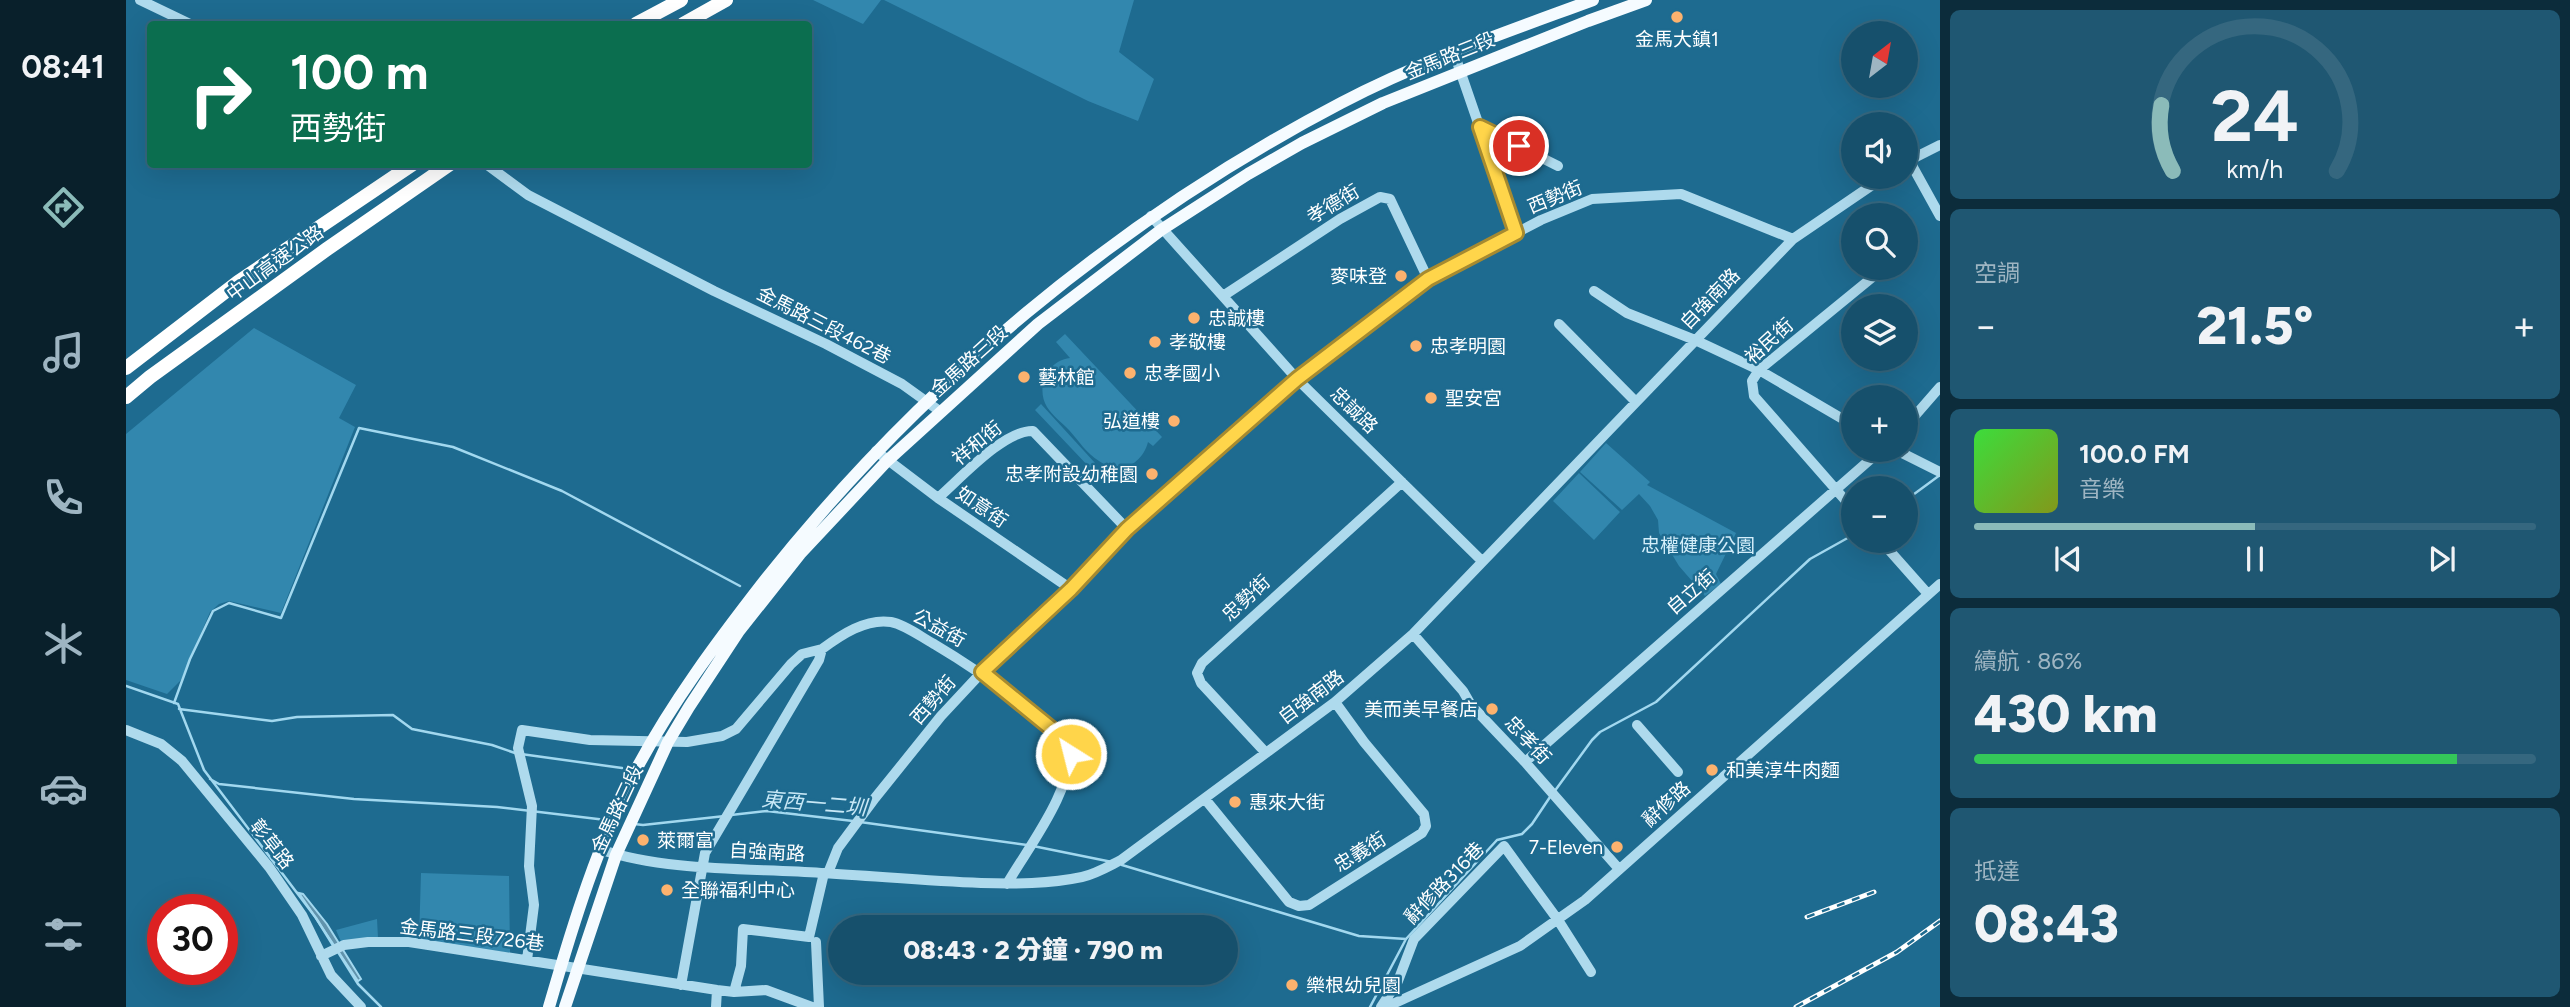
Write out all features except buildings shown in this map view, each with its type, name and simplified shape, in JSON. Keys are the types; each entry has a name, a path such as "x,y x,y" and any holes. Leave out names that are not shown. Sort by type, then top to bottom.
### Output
{"highway":[{"path":"642,21 681,0"},
{"path":"688,21 726,0"},
{"name":"中山高速公路","path":"126,368 238,282 407,168"},
{"name":"中山高速公路","path":"126,397 327,249 444,168"}],"main road":[{"name":"金馬路三段","path":"565,1007 616,855 668,742 781,570 876,451 927,400 1013,324 1151,216 1293,129 1343,101 1420,66 1593,0"},
{"name":"金馬路三段","path":"549,1007 599,849 652,741 716,643 781,570 887,461 941,411 1038,324 1161,230 1248,174 1302,143 1383,103 1646,0"}],"street":[{"path":"141,0 184,21"},
{"path":"1454,53 1516,233"},
{"path":"1480,127 1558,166"},
{"path":"1918,156 1940,145"},
{"name":"金馬路三段462巷","path":"491,168 528,195 826,344 927,400 941,411"},
{"path":"1918,179 1940,216"},
{"name":"自強南路","path":"599,849 627,858 702,867 1007,884 1084,877 1122,860 1335,702 1413,634 1793,239 1866,189"},
{"name":"西勢街","path":"818,1007 813,939 826,873 838,848 883,788 941,716 982,672 1071,589 1127,529 1297,379 1428,279 1516,233 1591,199 1681,194 1793,239"},
{"name":"孝德街","path":"1223,296 1340,219 1380,197 1390,199 1428,279"},
{"name":"忠誠路","path":"1151,216 1297,379 1482,561"},
{"name":"裕民街","path":"1841,495 1754,396 1752,381 1759,370 1869,280"},
{"path":"1594,291 1627,313 1695,340 1759,370 1841,418"},
{"path":"1559,324 1636,402"},
{"path":"1918,412 1940,387"},
{"name":"祥和街","path":"938,498 1007,438 1024,431 1033,431 1127,529"},
{"name":"如意街","path":"876,451 938,498 1071,589"},
{"path":"1918,461 1940,472"},
{"name":"自立街","path":"1525,762 1867,462"},
{"name":"忠勢街","path":"1266,753 1201,683 1197,673 1202,663 1402,482"},
{"path":"1892,553 1928,594"},
{"name":"辭修路","path":"1384,1007 1520,946 1558,920 1940,584"},
{"name":"公益街","path":"527,960 534,905 529,866 531,812 518,748 522,730 590,740 700,742 736,729 802,654 822,649 855,628 879,622 892,622 908,629 982,672 1069,743 1071,754 1064,788 1007,884"},
{"name":"忠孝街","path":"1413,634 1463,691 1471,705 1619,869"},
{"path":"681,985 705,853 819,660 822,649"},
{"name":"忠義街","path":"1205,799 1289,902 1299,906 1309,905 1422,833 1426,827 1424,814 1364,742 1335,702"},
{"path":"1637,724 1678,772"},
{"name":"彰草路","path":"126,730 161,744 182,761 269,867 331,951 331,975 361,1007"},
{"name":"辭修路316巷","path":"1384,1007 1398,981 1414,939 1504,846 1558,920 1591,972"},
{"path":"734,992 741,965 743,929 813,939"},
{"name":"金馬路三段726巷","path":"331,951 368,942 409,942 717,990 734,992 766,989 796,1004 812,1007"},
{"path":"716,1007 717,990"}],"green space":[{"path":"813,0 881,0 863,24"},
{"path":"884,0 1134,0 1119,52 1154,79 1138,121 1088,101"},
{"path":"254,328 356,385 339,418 355,427 281,613 229,601 219,604 210,612 181,680 167,694 126,680 126,434"},
{"path":"1065,334 1162,437 1153,446 1148,442 1141,457 1129,466 1114,468 1095,458 1047,407 1042,391 1046,376 1055,364 1070,358 1056,342"},
{"path":"1041,404 1095,463 1090,468 1035,410"},
{"name":"忠權健康公園","path":"1606,443 1650,482 1647,485 1736,533 1716,574 1721,584 1705,596 1679,566 1659,533 1658,520 1639,494 1622,510 1580,472"},
{"path":"1579,473 1620,512 1594,540 1553,501"},
{"path":"421,873 509,876 510,953 419,940"},
{"path":"377,919 378,938 342,944 336,930"}],"shaded area":[{"path":"299,893 303,894 327,924 361,979 358,981"}],"waterway":[{"path":"174,703 190,659 213,611 229,603 281,618 359,428 453,447 562,491 740,586"},
{"path":"1918,491 1940,475"},
{"path":"1554,792 1600,732 1656,702 1810,559 1841,542"},
{"path":"126,686 178,704 204,770 316,918 334,947"},
{"path":"179,709 272,721 297,717 393,715 412,729 492,745 515,753"},
{"path":"521,754 622,768"},
{"name":"東西一二圳","path":"210,779 219,784 354,799 497,807 606,820"},
{"path":"1370,1007 1406,939 1497,840 1522,834 1550,797"},
{"name":"東西一二圳","path":"731,815 767,811 853,821"},
{"name":"東西一二圳","path":"634,824 725,816"},
{"name":"東西一二圳","path":"860,822 1027,845"},
{"name":"東西一二圳","path":"1033,846 1112,862"},
{"name":"東西一二圳","path":"1122,865 1359,936 1406,939"},
{"path":"338,952 358,984 381,1007"}],"railway":[{"path":"1807,917 1874,892"},
{"path":"1796,1007 1897,952 1940,921"}],"place":[{"name":"金馬大鎮1","path":"1677,17"},
{"name":"麥味登","path":"1401,276"},
{"name":"忠誠樓","path":"1194,318"},
{"name":"孝敬樓","path":"1155,342"},
{"name":"忠孝明園","path":"1416,346"},
{"name":"忠孝國小","path":"1130,373"},
{"name":"藝林館","path":"1024,377"},
{"name":"聖安宮","path":"1431,398"},
{"name":"弘道樓","path":"1174,421"},
{"name":"忠孝附設幼稚園","path":"1152,474"},
{"name":"美而美早餐店","path":"1492,709"},
{"name":"和美淳牛肉麵","path":"1712,770"},
{"name":"惠來大街","path":"1235,802"},
{"name":"萊爾富","path":"643,840"},
{"name":"7-Eleven","path":"1617,847"},
{"name":"全聯福利中心","path":"667,890"},
{"name":"樂根幼兒園","path":"1292,985"}],"route":[{"path":"1071,754 1069,743 982,672 1071,589 1127,529 1297,379 1428,279 1516,233 1480,127 1519,146"}]}
